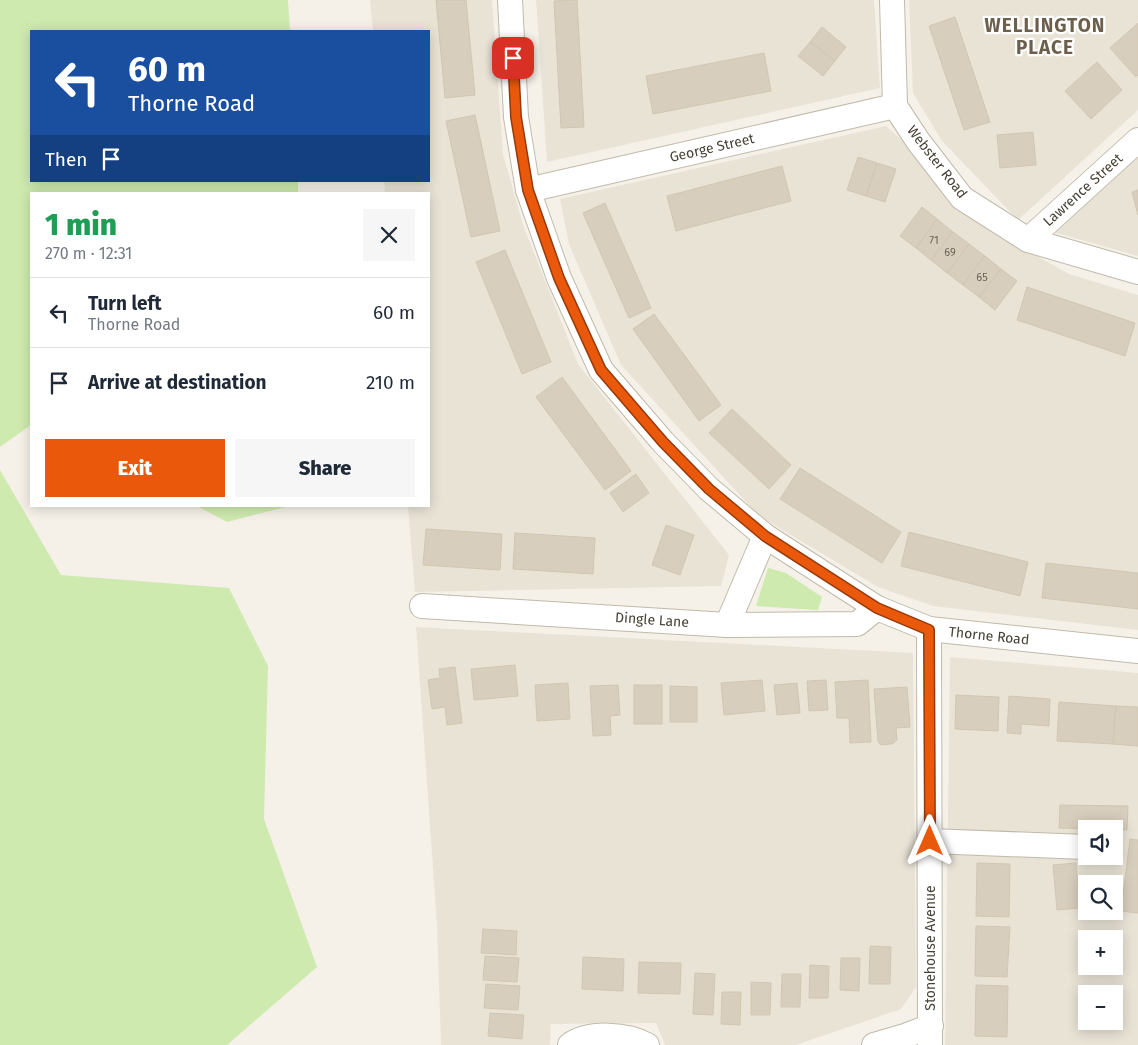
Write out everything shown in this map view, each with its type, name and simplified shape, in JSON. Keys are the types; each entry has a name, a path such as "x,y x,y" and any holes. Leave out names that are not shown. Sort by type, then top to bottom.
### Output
{"street":[{"name":"Thorne Road","path":"510,0 516,117 528,190 559,278 601,370 676,455 709,489 765,536 877,608 929,630 1138,651"},
{"path":"892,0 895,106"},
{"name":"George Street","path":"528,190 895,106"},
{"name":"Webster Road","path":"895,106 918,141 962,198 1028,240 1138,272"},
{"name":"Lawrence Street","path":"1028,240 1138,140"},
{"path":"727,625 765,536"},
{"name":"Dingle Lane","path":"422,606 727,625 856,624 877,608"},
{"name":"Stonehouse Avenue","path":"874,1045 905,1036 930,1035 929,630"},
{"path":"930,841 1078,847"},
{"path":"570,1045 575,1041 606,1036 636,1039 647,1045"}],"shaded area":[{"path":"370,0 492,0 503,154 523,225 578,364 729,555 721,586 415,592 408,507 430,507 430,192 385,192 384,182 430,182 430,30 373,30"},
{"path":"536,0 874,0 880,88 547,162"},
{"path":"909,0 1138,0 1138,110 1018,220 942,141 913,93"},
{"path":"886,126 904,142 954,209 1069,274 1138,295 1138,630 933,606 878,587 759,516 621,365 569,244 560,199"},
{"path":"1138,156 1138,256 1053,232"},
{"path":"416,627 913,653 916,987 901,1009 796,1045 665,1045 656,1023 551,1024 550,1045 441,1045 437,925"},
{"path":"950,657 1138,673 1138,1045 945,1045"}],"green space":[{"path":"0,0 288,0 290,30 30,30 30,182 298,182 298,192 30,192 30,426 0,447"},
{"path":"0,470 61,575 229,588 268,666 264,819 317,967 227,1045 0,1045"},
{"path":"199,507 285,507 227,522"},
{"path":"768,568 786,573 822,597 818,610 756,606"}],"building":[{"path":"436,0 466,0 475,95 445,98"},
{"path":"577,0 584,127 561,128 554,1"},
{"path":"955,17 990,122 964,130 929,26"},
{"path":"1138,23 1138,75 1136,77 1110,48"},
{"path":"822,27 846,47 835,61 810,42"},
{"path":"810,42 835,61 823,76 798,56"},
{"path":"764,53 771,91 653,114 646,76"},
{"path":"1097,62 1122,90 1091,119 1065,91"},
{"path":"475,115 500,231 471,237 446,121"},
{"path":"1033,132 1036,165 1000,168 997,135"},
{"path":"858,157 877,163 866,196 847,190"},
{"path":"877,163 896,169 885,202 866,196"},
{"path":"782,166 791,201 676,231 667,196"},
{"path":"1138,190 1138,215 1132,192"},
{"path":"605,203 651,308 629,318 583,213"},
{"path":"922,207 937,219 916,248 900,236"},
{"path":"937,219 953,232 931,260 916,248"},
{"path":"953,232 969,244 947,273 931,260"},
{"path":"969,244 985,256 963,285 947,273"},
{"path":"505,250 551,362 522,374 476,262"},
{"path":"985,256 1001,269 979,297 963,285"},
{"path":"1001,269 1017,281 995,310 979,297"},
{"path":"1027,287 1135,323 1125,356 1017,320"},
{"path":"654,314 721,405 699,421 633,329"},
{"path":"562,377 631,471 605,490 536,397"},
{"path":"732,409 791,465 769,489 709,433"},
{"path":"800,468 901,532 882,563 780,499"},
{"path":"636,474 649,493 623,512 610,493"},
{"path":"666,525 694,535 680,575 652,565"},
{"path":"426,529 502,534 500,570 423,565"},
{"path":"909,532 1028,562 1020,596 901,566"},
{"path":"515,533 595,538 593,574 513,569"},
{"path":"1046,563 1138,573 1138,609 1042,598"},
{"path":"515,665 518,696 474,700 471,669"},
{"path":"455,667 462,723 447,725 445,707 432,709 428,680 440,678 439,669"},
{"path":"762,680 765,711 724,715 721,683"},
{"path":"826,680 828,710 809,711 807,681"},
{"path":"868,680 871,742 850,743 849,718 837,718 835,682"},
{"path":"568,683 570,719 537,721 535,685"},
{"path":"797,683 800,713 777,715 774,685"},
{"path":"618,685 620,715 610,716 611,735 593,736 590,686"},
{"path":"634,685 662,685 662,724 634,724"},
{"path":"670,686 697,687 697,722 670,722"},
{"path":"907,687 910,727 896,728 897,740 892,744 881,745 878,742 874,689"},
{"path":"956,695 999,697 998,731 955,729"},
{"path":"1009,696 1050,699 1049,726 1021,724 1021,734 1007,733"},
{"path":"1059,702 1116,706 1113,744 1057,741"},
{"path":"1116,706 1138,707 1138,746 1113,744"},
{"path":"1060,805 1128,806 1127,830 1123,830 1123,820 1078,820 1078,829 1059,828"},
{"path":"1130,839 1138,840 1138,913 1123,911 1123,895"},
{"path":"977,863 1010,864 1009,917 976,916"},
{"path":"1076,863 1078,908 1057,910 1053,865"},
{"path":"976,926 1010,927 1007,977 975,976"},
{"path":"483,929 517,931 516,955 481,953"},
{"path":"870,946 891,947 890,984 869,984"},
{"path":"485,956 519,958 517,982 483,980"},
{"path":"583,957 624,959 623,991 582,989"},
{"path":"841,958 860,958 859,991 840,990"},
{"path":"639,962 681,963 680,994 638,993"},
{"path":"810,965 829,966 828,998 809,998"},
{"path":"695,973 715,974 713,1015 693,1014"},
{"path":"782,974 801,974 800,1007 781,1007"},
{"path":"751,982 771,983 770,1015 751,1015"},
{"path":"486,984 520,986 518,1010 484,1008"},
{"path":"976,985 1008,986 1007,1037 975,1036"},
{"path":"722,992 741,992 740,1025 721,1024"},
{"path":"490,1013 524,1015 522,1039 488,1036"}],"district":[{"name":"WELLINGTON PLACE","path":"1045,36"}],"route":[{"path":"513,58 516,117 528,190 559,278 601,370 663,442 709,489 765,536 877,608 929,630 930,841"}]}
